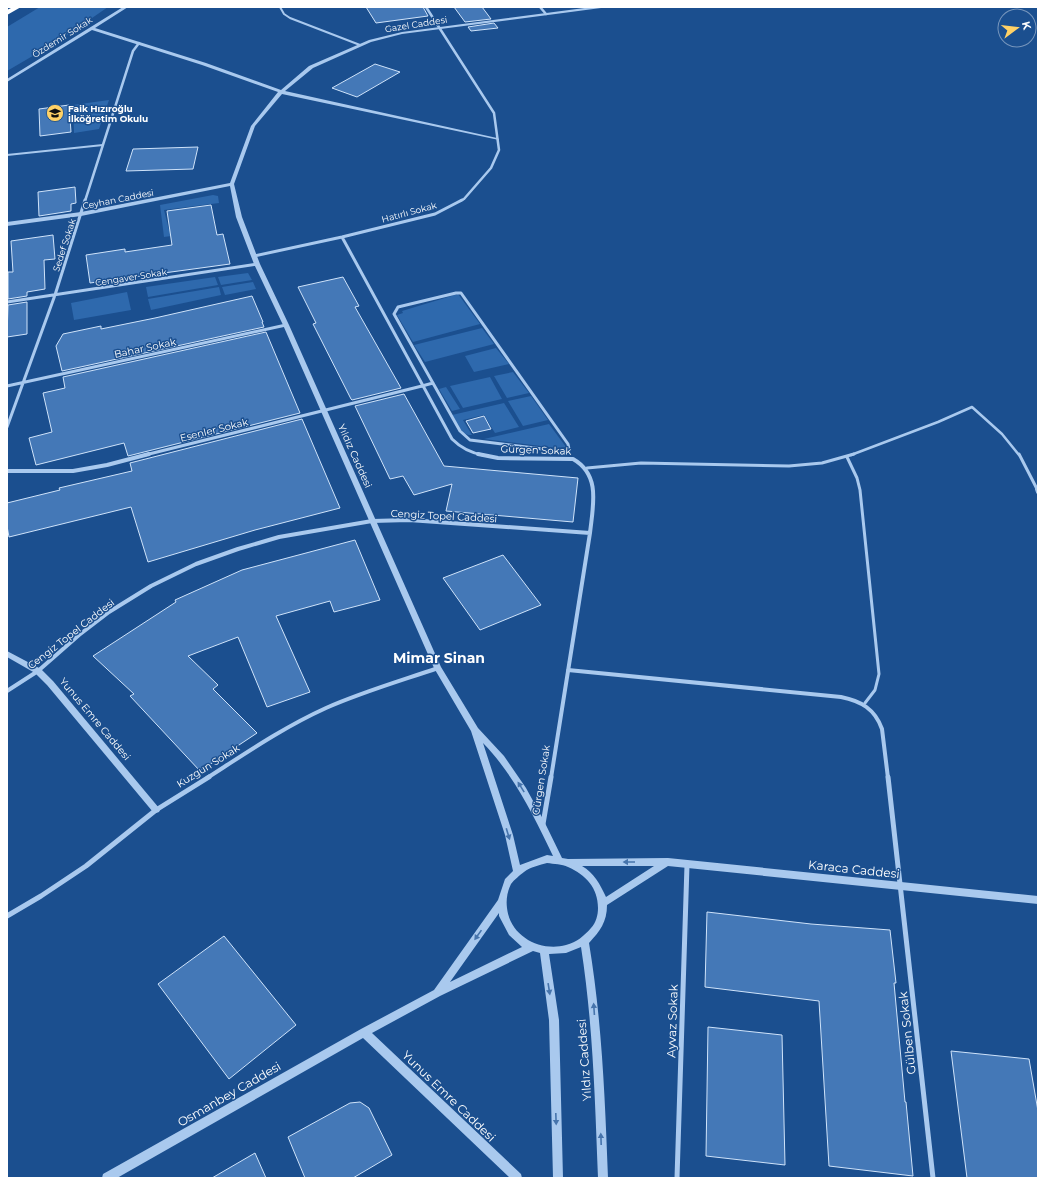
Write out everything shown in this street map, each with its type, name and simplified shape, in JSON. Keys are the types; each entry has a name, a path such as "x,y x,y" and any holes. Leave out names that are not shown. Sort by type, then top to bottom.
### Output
{"highway":[{"path":"7,13 18,7"}],"street":[{"name":"Özdemir Sokak","path":"7,81 126,7"},
{"name":"Hatırlı Sokak","path":"254,256 342,237 435,214 464,199 491,168 500,150 496,138 494,113 426,7"},
{"path":"540,7 546,14"},
{"name":"Gazel Caddesi","path":"232,184 253,126 281,92 311,67 370,41 402,33 601,7"},
{"path":"91,28 204,64 281,92 496,138"},
{"name":"Sedef Sokak","path":"7,427 55,295 133,51 139,43"},
{"name":"Ceyhan Caddesi","path":"7,224 81,214 232,184"},
{"name":"Yıldız Caddesi","path":"232,184 239,217 257,264 286,325 438,668 475,730 509,835 517,871"},
{"name":"Gürgen Sokak","path":"342,237 444,427 452,439 460,447 475,454 498,458 573,459 581,462 587,468 591,477 593,486 590,533 543,824"},
{"name":"Cengaver Sokak","path":"7,302 257,264"},
{"path":"461,293 568,444 569,449 551,450 466,438 460,431 433,383 394,314 394,311 398,308 461,293"},
{"name":"Bahar Sokak","path":"7,386 286,325"},
{"path":"422,386 433,383"},
{"name":"Esenler Sokak","path":"7,471 56,472 90,468 324,412 422,386"},
{"name":"Cengiz Topel Caddesi","path":"7,691 38,671 79,635 109,612 151,586 196,564 238,549 279,537 372,521 409,520 590,533"},
{"name":"Yunus Emre Caddesi","path":"7,654 38,671 50,683 156,810"},
{"name":"Kuzgun Sokak","path":"7,916 42,896 86,866 156,810 286,728 307,716 349,698 438,668"},
{"path":"568,670 841,697 854,699 865,703"},
{"name":"Gülben Sokak","path":"865,703 877,715 882,729 901,885 933,1178"},
{"name":"Yıldız Caddesi","path":"475,730 490,744 504,761 543,824 558,859"},
{"path":"437,993 501,903 506,885 517,871 526,865 547,859 558,859 570,862 589,874 597,882 602,893 603,903 599,924 593,934 584,941 565,950 555,951 544,950 531,946 518,939 509,928 503,916 501,903"},
{"name":"Karaca Caddesi","path":"570,862 668,862 1038,900"},
{"path":"603,903 668,862"},
{"name":"Ayvaz Sokak","path":"677,1178 687,865"},
{"name":"Yıldız Caddesi","path":"584,941 592,980 599,1071 603,1178"},
{"path":"364,1032 437,993 531,946"},
{"path":"544,950 554,1020 558,1178"},
{"name":"Yunus Emre Caddesi","path":"364,1032 517,1178"},
{"name":"Osmanbey Caddesi","path":"107,1178 364,1032"}],"lane":[{"path":"280,7 284,14 290,18 360,45"},
{"path":"7,155 103,145"},
{"path":"587,468 641,463 789,466 822,463 847,457 938,422 972,407 990,422 1012,444 1030,470 1038,490"},
{"path":"847,457 857,478 860,490 879,674 875,692 865,703"}],"shaded area":[{"path":"40,7 108,7 60,40 7,71 7,27"},
{"path":"109,100 99,129 74,133 73,105"},
{"path":"213,195 218,196 219,203 164,210 169,230 212,224 213,230 164,237 160,205"},
{"path":"248,273 252,280 221,285 218,277"},
{"path":"215,277 218,285 148,297 146,287"},
{"path":"253,282 256,289 225,295 222,287"},
{"path":"219,287 221,295 151,310 148,299"},
{"path":"127,292 131,310 74,320 71,303"},
{"path":"458,294 480,324 413,342 397,315 403,313 402,311"},
{"path":"482,328 494,344 425,362 414,345"},
{"path":"496,348 509,364 474,372 465,356"},
{"path":"513,372 529,393 507,398 494,376"},
{"path":"490,377 502,399 463,408 450,386"},
{"path":"446,387 460,409 452,411 439,389"},
{"path":"531,396 548,420 523,426 508,401"},
{"path":"504,403 519,427 495,433 484,415 463,420 472,435 468,435 462,431 452,415"},
{"path":"549,424 566,447 557,448 484,439"}],"building":[{"path":"366,7 423,7 428,16 376,23"},
{"path":"454,7 482,7 491,19 465,22"},
{"path":"494,23 498,28 471,31 468,27"},
{"path":"375,64 400,72 357,97 332,88"},
{"path":"69,105 71,132 40,136 39,109"},
{"path":"198,147 193,169 126,171 133,149"},
{"path":"75,187 76,203 71,204 71,211 39,216 38,192"},
{"path":"211,205 217,235 223,234 230,264 90,283 86,255 125,249 125,252 172,245 167,211"},
{"path":"53,235 55,259 44,260 45,289 27,292 27,296 8,299 8,272 13,272 11,241"},
{"path":"343,277 359,306 355,307 401,388 351,399 313,324 316,323 298,287"},
{"path":"252,296 264,327 62,371 56,346 63,334 101,326 101,329"},
{"path":"27,302 27,334 7,337 8,305"},
{"path":"266,332 300,413 128,456 124,443 36,465 29,438 52,432 43,393 65,388 63,377"},
{"path":"404,394 444,466 578,478 573,522 446,511 452,484 414,495 403,476 390,479 355,406"},
{"path":"484,416 491,429 473,433 466,421"},
{"path":"302,419 340,508 255,530 148,562 131,507 9,537 7,526 7,503 60,490 59,488 132,471 130,463"},
{"path":"355,540 380,600 334,612 330,601 276,616 310,692 267,707 238,637 188,656 218,685 213,689 257,733 200,771 130,696 134,694 93,656 176,602 175,600 242,570"},
{"path":"503,555 541,605 480,630 443,578"},
{"path":"707,912 811,924 890,930 913,1176 829,1166 819,1001 705,987"},
{"path":"224,936 296,1025 229,1079 158,984"},
{"path":"708,1027 782,1035 785,1165 706,1156"},
{"path":"951,1051 1029,1059 1038,1111 1038,1178 967,1178"},
{"path":"360,1102 369,1108 392,1155 353,1178 305,1178 288,1137 350,1103"},
{"path":"255,1153 266,1178 212,1178"}],"place":[{"name":"Faik Hızıroğlu İlköğretim Okulu","path":"55,113"}],"district":[{"name":"Mimar Sinan","path":"439,658"}]}
